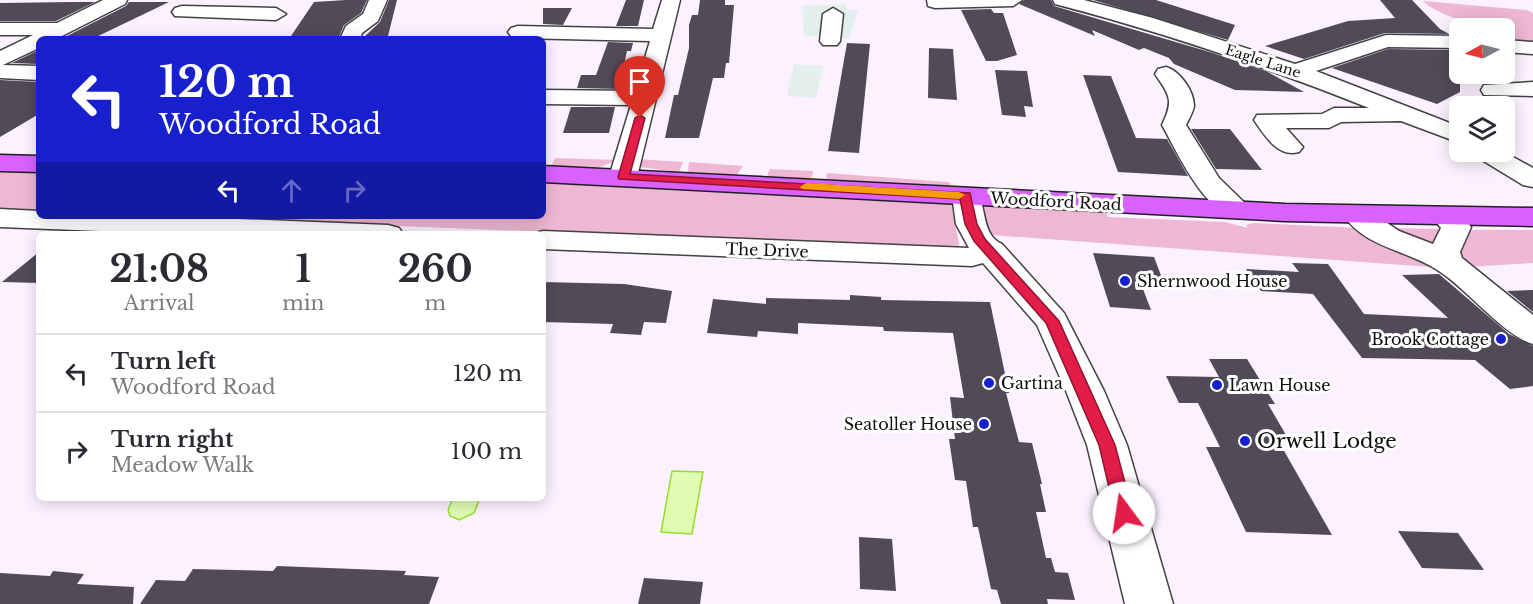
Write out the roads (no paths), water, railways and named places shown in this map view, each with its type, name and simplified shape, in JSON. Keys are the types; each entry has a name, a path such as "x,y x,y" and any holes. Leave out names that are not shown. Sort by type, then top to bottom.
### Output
{"main road":[{"path":"0,163 36,164"},
{"name":"Woodford Road","path":"546,174 1358,216 1533,217"}],"street":[{"path":"46,36 118,0"},
{"path":"351,36 353,30 371,17 378,0"},
{"path":"623,177 671,0"},
{"path":"935,2 1013,0"},
{"name":"Eagle Lane","path":"1062,0 1146,22 1295,71 1449,131"},
{"path":"182,12 280,5"},
{"path":"264,33 280,5"},
{"path":"830,40 833,14"},
{"path":"0,29 61,29"},
{"path":"518,32 662,35"},
{"path":"0,59 36,41"},
{"path":"1295,71 1386,41 1449,42"},
{"path":"1515,47 1533,48"},
{"path":"0,71 36,73"},
{"path":"1167,74 1180,93 1182,108 1173,125 1208,183 1238,210"},
{"path":"1492,90 1533,89"},
{"path":"546,97 645,98"},
{"path":"1290,147 1266,120 1329,121 1334,115 1417,118"},
{"path":"1515,153 1533,153"},
{"path":"1504,162 1533,178"},
{"path":"966,196 971,224 980,241 991,250 1052,321 1085,392 1107,445 1149,604"},
{"path":"1358,216 1366,225 1422,253 1447,262 1533,333"},
{"path":"1446,217 1456,227 1445,252 1447,262"},
{"path":"0,218 315,231"},
{"name":"The Drive","path":"546,240 972,257 991,250"}],"place":[{"name":"Shernwood House","path":"1125,281"},
{"name":"Brook Cottage","path":"1501,339"},
{"name":"Gartina","path":"989,383"},
{"name":"Lawn House","path":"1217,385"},
{"name":"Seatoller House","path":"984,424"},
{"name":"Orwell Lodge","path":"1245,441"}]}
